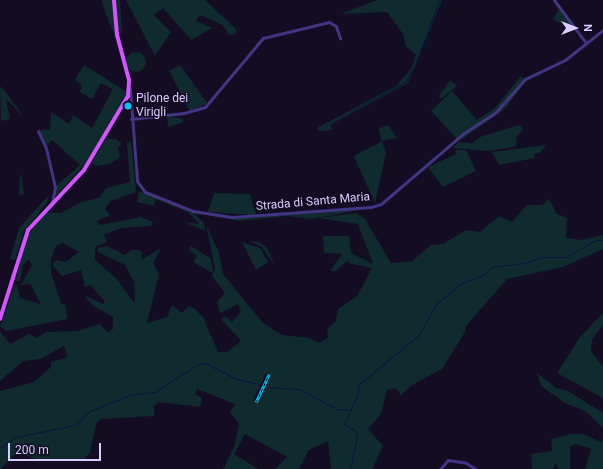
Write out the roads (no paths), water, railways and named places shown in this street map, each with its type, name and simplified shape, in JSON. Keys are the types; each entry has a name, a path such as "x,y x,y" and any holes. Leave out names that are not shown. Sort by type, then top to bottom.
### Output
{"main road":[{"path":"0,319 24,238 35,219 86,166 130,89 117,35 114,0"}],"street":[{"path":"554,0 586,43"},
{"path":"131,119 184,113 205,107 262,39 327,22 335,25 340,38"},
{"name":"Strada di Santa Maria","path":"130,89 131,119 140,187 192,210 249,217 371,207 382,204 464,133 497,112 525,79 563,61 603,30"},
{"path":"38,131 46,146 55,187 52,202"},
{"path":"440,469 448,460 466,463 476,469"}],"waterway":[{"path":"330,124 405,82 415,66 439,0"},
{"path":"350,469 357,437 355,430 344,424 358,394 358,385 419,335 436,304 462,283 485,274 491,267 526,263 541,257 566,257 595,240 603,240"},
{"path":"0,448 16,437 75,425 90,411 130,395 155,392 198,364 205,363 234,378 258,384"},
{"path":"267,387 299,389 337,409 350,410"}],"railway":[{"path":"256,402 269,374"}],"place":[{"name":"Pilone dei Virigli","path":"128,106"}]}
